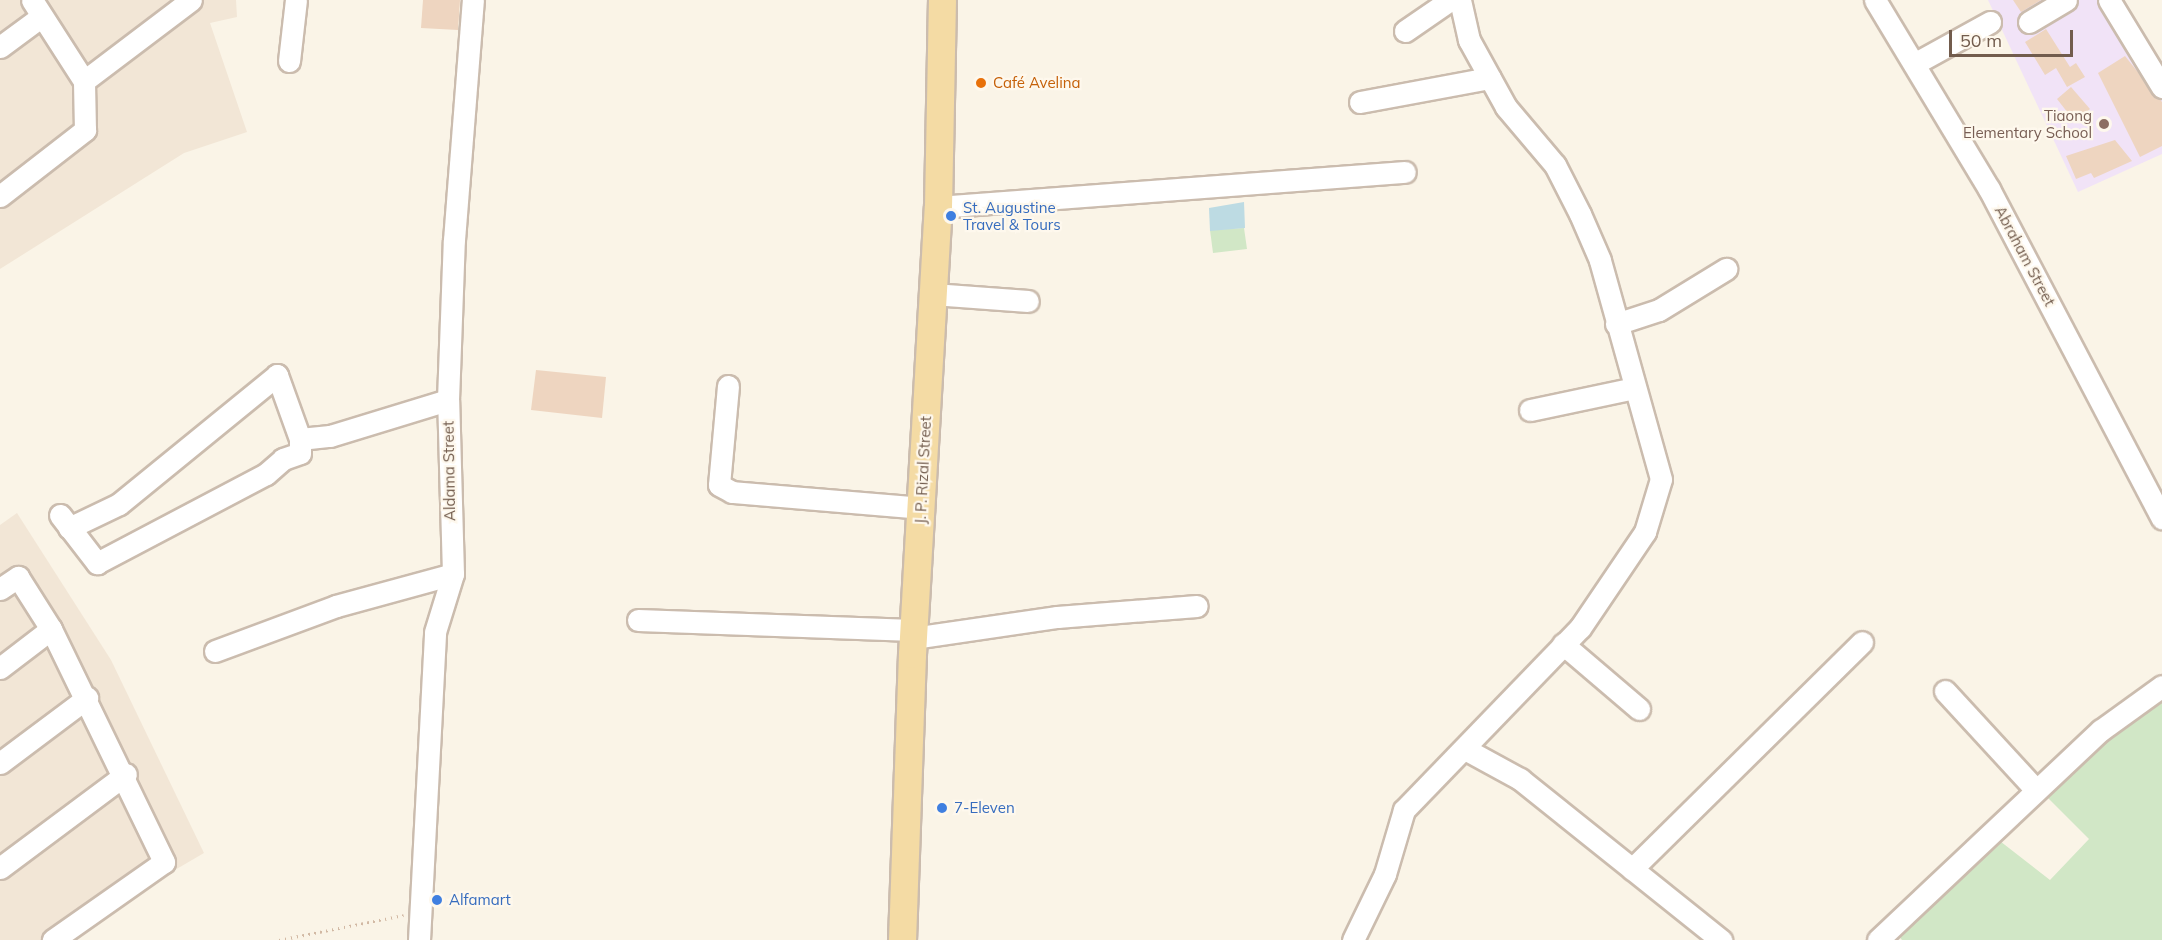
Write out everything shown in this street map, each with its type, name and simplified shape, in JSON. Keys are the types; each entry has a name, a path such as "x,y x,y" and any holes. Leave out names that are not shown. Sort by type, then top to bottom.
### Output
{"main road":[{"name":"J. P. Rizal Street","path":"902,940 913,634 938,207 942,0"}],"street":[{"path":"84,81 191,0"},
{"path":"289,61 296,0"},
{"name":"Aldama Street","path":"419,940 435,632 453,574 448,400 454,229 473,0"},
{"path":"1405,31 1450,0"},
{"path":"1353,940 1385,874 1404,810 1465,749 1563,644 1620,574 1645,532 1661,479 1600,260 1555,165 1506,107 1469,40 1460,0"},
{"name":"Abraham Street","path":"1875,0 2046,292 2162,518"},
{"path":"2030,22 2066,0"},
{"path":"2109,0 2156,64 2162,87"},
{"path":"0,47 37,8 84,81 85,130 0,196"},
{"path":"1914,64 1990,22"},
{"path":"1360,102 1490,78"},
{"path":"938,207 1405,172"},
{"path":"1616,324 1659,310 1726,269"},
{"path":"933,294 1028,301"},
{"path":"278,375 300,439 300,453 283,459 266,474 97,563 64,521 119,504 278,375"},
{"path":"728,386 719,485 732,492 921,508"},
{"path":"1530,410 1634,388"},
{"path":"300,439 330,436 448,400"},
{"path":"215,651 336,606 453,574"},
{"path":"0,589 18,577 51,629 126,774 164,862 53,940"},
{"path":"638,620 913,634 1057,617 1197,606"},
{"path":"0,668 51,629"},
{"path":"1632,869 1862,642"},
{"path":"1563,644 1639,709"},
{"path":"1878,940 2035,789 2101,730 2162,686"},
{"path":"1945,691 2035,789"},
{"path":"0,763 87,698"},
{"path":"1465,749 1520,779 1721,940"},
{"path":"0,868 126,774"}],"path":[{"path":"279,940 395,914 420,916"}],"shaded area":[{"path":"0,0 236,0 237,17 210,23 247,132 184,153 0,269"},
{"name":"Tiaong Elementary School","path":"1988,0 2103,0 2162,95 2162,154 2078,192"},
{"path":"17,513 111,660 204,853 55,940 0,940 0,525"}],"green space":[{"path":"1244,228 1247,249 1213,253 1210,230"},
{"path":"2149,691 2162,703 2162,940 1902,940 1897,934 1996,838 2050,880 2089,839 2041,791"}],"water":[{"path":"1244,202 1245,228 1210,231 1209,208"}],"building":[{"path":"423,0 460,0 458,30 421,28"},
{"path":"2013,0 2041,0 2021,12"},
{"path":"2046,29 2070,67 2076,63 2085,77 2067,87 2056,68 2045,75 2025,42"},
{"path":"2125,56 2162,102 2162,146 2140,157 2098,73"},
{"path":"2071,87 2090,109 2075,122 2057,99"},
{"path":"2115,140 2132,161 2094,178 2091,173 2076,179 2066,156"},
{"path":"536,370 606,377 602,418 531,410"}],"place":[{"name":"Café Avelina","path":"981,83"},
{"name":"Tiaong Elementary School","path":"2104,124"},
{"name":"St. Augustine Travel & Tours","path":"951,216"},
{"name":"7-Eleven","path":"942,808"},
{"name":"Alfamart","path":"437,900"}]}
